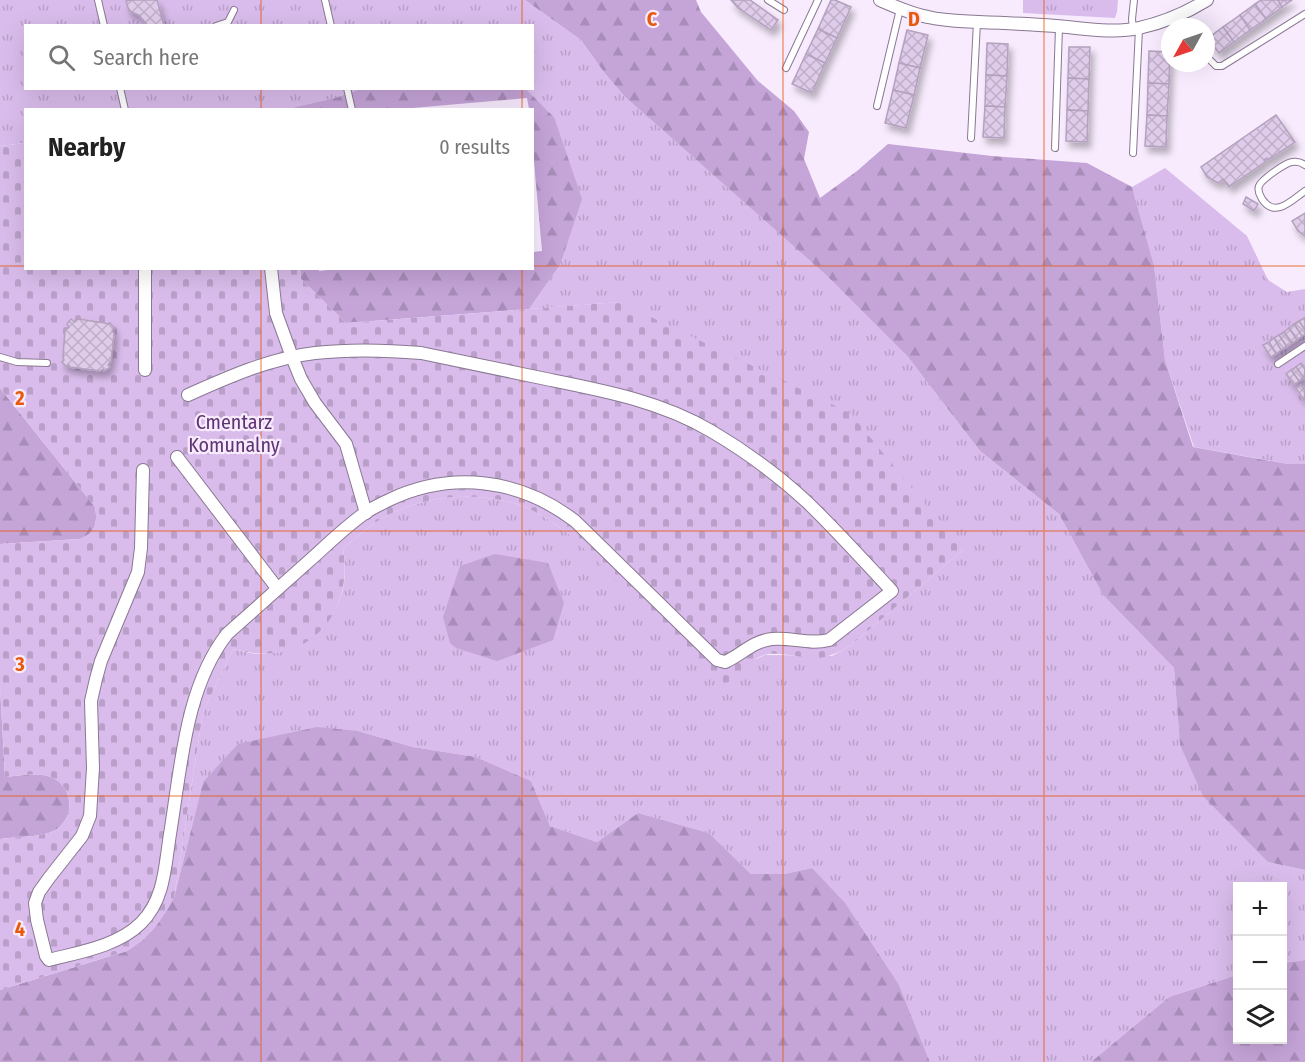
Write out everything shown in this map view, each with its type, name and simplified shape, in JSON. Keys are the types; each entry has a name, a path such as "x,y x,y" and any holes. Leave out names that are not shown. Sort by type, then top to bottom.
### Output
{"street":[{"path":"880,0 900,9 950,21 1059,26 1092,30 1136,28 1160,22 1207,0"},
{"path":"145,270 145,370"},
{"path":"271,270 276,313 292,357 315,403 346,444 366,513"},
{"path":"143,470 141,548 138,572 101,661 91,701 93,768 90,816 82,836 39,892 35,903 37,920 49,960 115,940 140,924 152,911 162,886 193,704 204,673 221,641 328,544 366,513 406,493 443,484 486,483 512,488 558,508 575,521 717,660 724,662 752,645 764,641 774,639 820,642 829,640 892,591 806,501 746,454 687,418 615,393 421,354 350,351 292,357 260,366 188,395"},
{"path":"177,458 277,588"}],"lane":[{"path":"98,0 104,24"},
{"path":"325,0 331,24"},
{"path":"768,0 784,10"},
{"path":"786,68 819,0"},
{"path":"1133,153 1136,28 1132,19 1134,0"},
{"path":"877,106 900,9"},
{"path":"222,24 228,22 234,10"},
{"path":"1215,65 1222,66 1305,14"},
{"path":"971,138 977,22"},
{"path":"1054,148 1059,26"},
{"path":"120,90 125,108"},
{"path":"347,90 352,108"},
{"path":"1305,165 1295,161 1288,163 1263,180 1258,190 1267,206 1274,208 1282,207 1305,191"},
{"path":"1278,364 1305,346"},
{"path":"0,357 17,362 46,363"}],"green space":[{"path":"0,0 525,0 581,40 624,96 826,275 908,357 980,451 1059,514 1103,595 1174,668 1180,745 1268,862 1305,870 1305,960 1287,962 1287,882 1233,882 1233,976 1169,997 1091,1062 930,1062 899,985 812,868 784,874 751,874 709,833 638,813 597,842 550,826 531,781 476,757 413,747 358,731 203,782 174,898 203,712 233,649 257,654 282,651 300,645 315,635 328,622 343,588 345,569 343,549 362,532 398,510 448,497 483,497 517,504 551,521 754,660 765,655 832,656 850,646 963,550 620,302 529,309 560,265 554,117 527,90 534,90 534,24 24,24 24,90 357,90 294,108 24,108 24,143 0,146"},
{"path":"525,0 696,0 701,12 758,81 794,111 809,132 804,159 820,198 857,171 888,144 992,156 1087,163 1132,187 1154,265 1165,360 1193,447 1288,464 1305,464 1305,870 1268,862 1203,796 1180,745 1174,668 1103,595 1059,514 980,451 908,357 826,275 624,96 581,40"},
{"path":"1023,0 1118,0 1115,18 1023,13"},
{"path":"357,90 527,90 554,117 582,199 560,265 529,309 346,323 301,279 300,270 534,270 534,252 542,251 534,162 534,108 529,108 527,98 412,108 295,108"},
{"name":"Cmentarz Komunalny","path":"24,143 24,270 300,270 301,279 346,323 620,302 850,413 963,550 850,646 820,658 764,655 749,664 724,686 569,534 538,513 517,504 483,497 431,500 398,510 362,532 343,549 345,567 339,601 322,630 309,641 275,653 233,649 203,712 174,898 154,928 143,940 127,951 0,990 0,839 51,832 65,821 69,805 65,789 51,777 34,775 5,777 0,686 0,544 79,539 92,531 96,518 95,507 0,388 0,146"},
{"path":"1165,168 1247,236 1268,280 1287,292 1305,289 1305,464 1288,464 1194,447 1165,360 1154,265 1132,187"},
{"path":"0,388 95,507 94,527 84,537 0,544"},
{"path":"495,554 548,563 564,603 553,640 497,661 456,648 450,643 443,617 460,566"},
{"path":"0,686 5,777 34,775 51,777 59,782 68,796 69,805 65,821 46,834 0,839"},
{"path":"317,727 358,731 413,747 476,757 531,781 550,826 597,842 638,813 709,833 751,874 784,874 812,868 845,903 899,985 930,1062 0,1062 0,990 127,951 144,939 174,898 203,782 238,744"},
{"path":"1305,960 1305,1062 1091,1062 1169,997 1233,976 1233,1044 1287,1044 1287,962"}],"building":[{"path":"157,0 163,24 146,24 139,15 129,11 126,1"},
{"path":"731,0 750,0 778,20 771,30 738,8"},
{"path":"831,0 851,7 837,38 818,29"},
{"path":"1261,0 1278,0 1282,7 1266,19 1255,4"},
{"path":"1278,0 1292,0 1282,7"},
{"path":"1255,4 1266,19 1250,30 1240,15"},
{"path":"1240,15 1250,30 1234,42 1223,27"},
{"path":"1223,27 1234,42 1219,53 1215,48 1215,33"},
{"path":"818,29 837,38 825,63 806,54"},
{"path":"907,30 928,35 920,68 899,63"},
{"path":"987,43 1008,44 1007,76 986,75"},
{"path":"1069,47 1090,47 1089,79 1068,78"},
{"path":"1149,51 1161,52 1161,72 1169,72 1169,84 1148,83"},
{"path":"806,54 825,63 812,93 792,84"},
{"path":"899,63 920,68 914,95 893,90"},
{"path":"986,75 1007,76 1005,107 985,106"},
{"path":"1068,78 1089,79 1088,111 1067,110"},
{"path":"1148,83 1169,84 1167,116 1147,115"},
{"path":"893,90 914,95 906,128 885,123"},
{"path":"985,106 1005,107 1004,138 983,137"},
{"path":"1067,110 1088,111 1087,142 1066,141"},
{"path":"1147,115 1167,116 1166,147 1145,146"},
{"path":"1276,115 1295,142 1268,160 1267,158 1264,160 1265,162 1229,187 1223,179 1218,183 1207,177 1201,167"},
{"path":"1246,197 1258,204 1254,211 1243,204"},
{"path":"1305,213 1305,236 1298,231 1292,221"},
{"path":"1305,318 1305,330 1299,321"},
{"path":"71,319 75,322 78,319 110,323 114,328 112,331 114,333 111,361 108,365 110,367 100,371 69,365 66,367 62,362 64,360 65,330 69,327 67,324"},
{"path":"1299,321 1305,330 1302,336 1294,324"},
{"path":"1294,324 1302,336 1297,340 1289,328"},
{"path":"1289,328 1297,340 1292,343 1284,332"},
{"path":"1284,332 1292,343 1287,347 1279,335"},
{"path":"1279,335 1287,347 1281,350 1274,338"},
{"path":"1274,338 1281,350 1276,354 1269,342"},
{"path":"1269,342 1276,354 1271,357 1263,345"},
{"path":"1301,363 1305,369 1304,378 1296,367"},
{"path":"1296,367 1304,378 1299,381 1291,370"},
{"path":"1291,370 1299,381 1294,385 1286,374"},
{"path":"1301,385 1305,391 1304,400 1296,388"}]}
